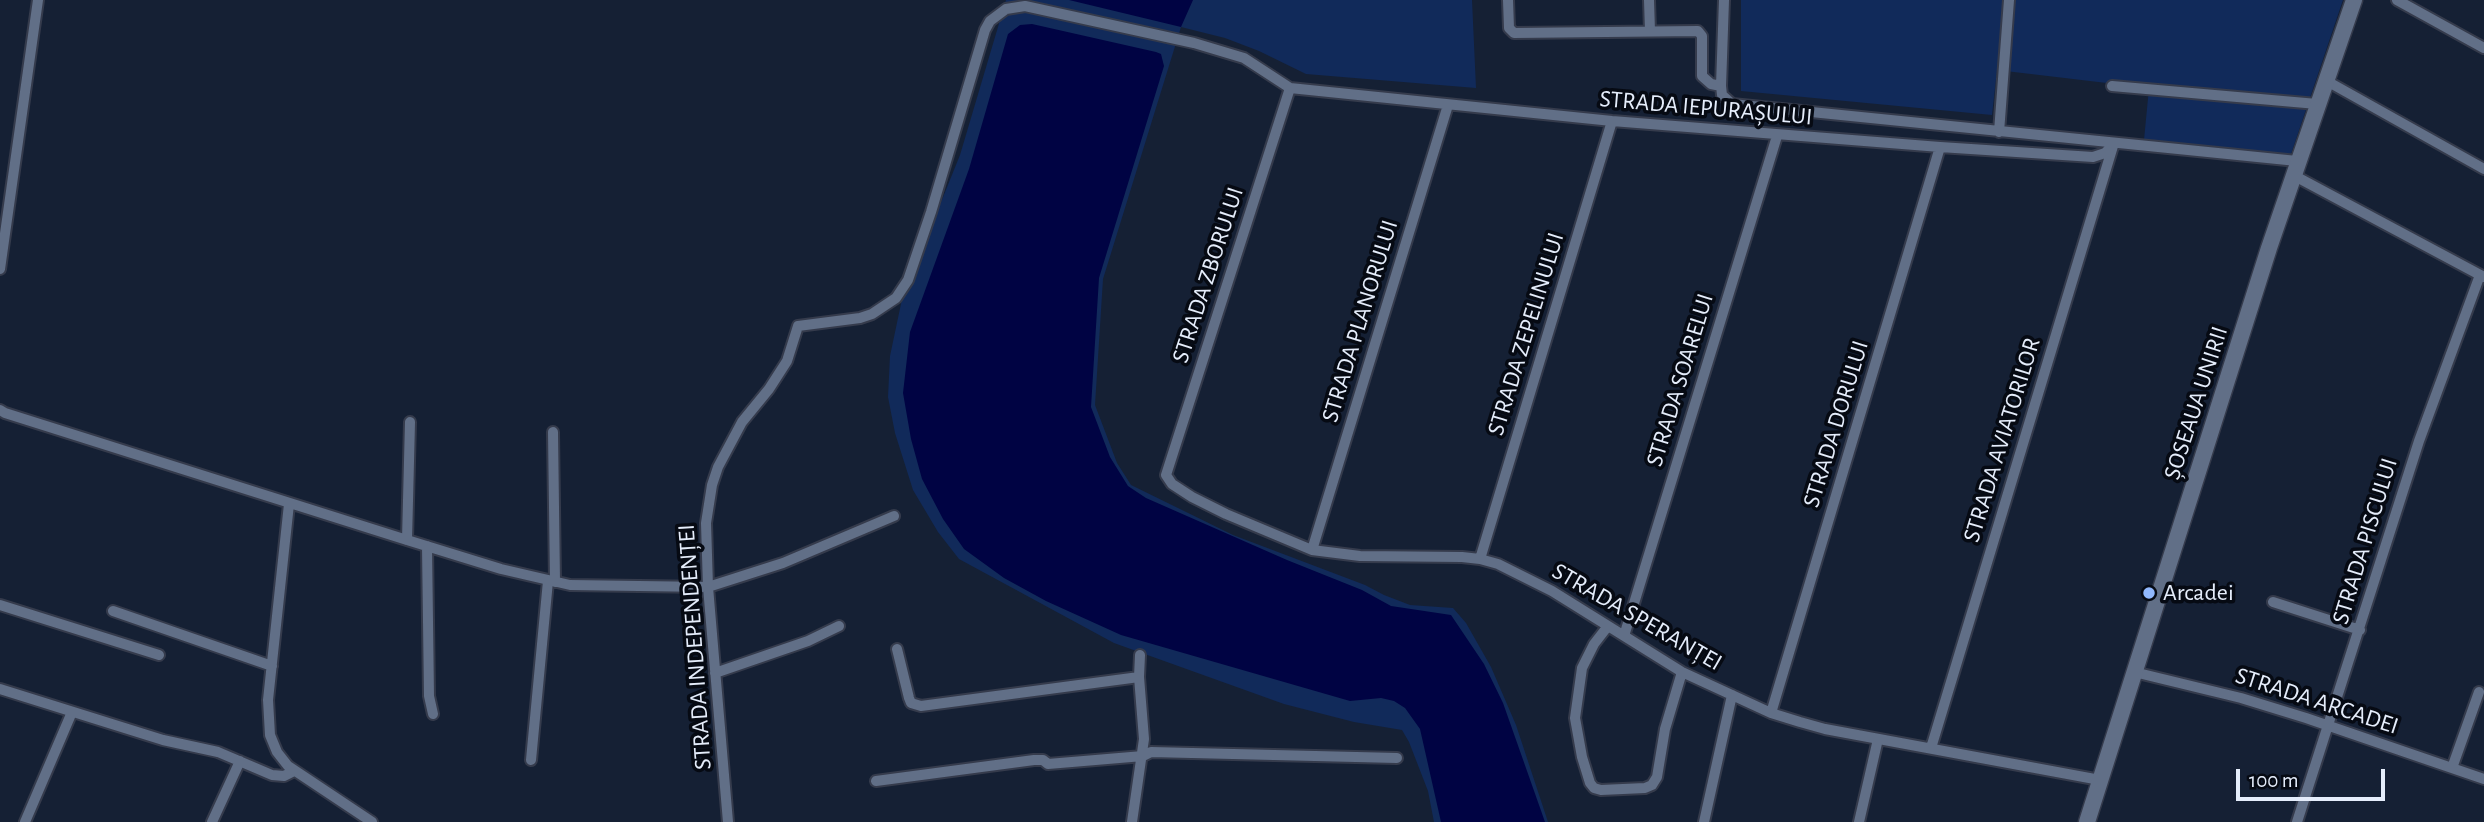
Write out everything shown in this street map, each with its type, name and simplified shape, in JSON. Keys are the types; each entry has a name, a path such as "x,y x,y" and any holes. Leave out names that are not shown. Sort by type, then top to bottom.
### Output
{"main road":[{"name":"ȘOSEAUA UNIRII","path":"2087,822 2295,168 2354,0"}],"street":[{"path":"0,269 38,0"},
{"path":"1508,0 1509,28 1514,33 1698,31 1702,36 1702,76 1721,91"},
{"path":"1650,0 1650,30"},
{"path":"1721,91 1724,0"},
{"path":"1999,132 2009,0"},
{"path":"2397,0 2484,48"},
{"path":"1024,3 1226,52 1259,66 1290,88"},
{"name":"STRADA INDEPENDENȚEI","path":"728,822 708,587 706,523 708,500 718,467 741,422 779,375 792,349 798,326 860,318 882,310 897,299 908,280 931,212 985,30 998,13 1024,3"},
{"path":"2326,80 2484,169"},
{"path":"2112,86 2317,104"},
{"name":"STRADA IEPURAȘULUI","path":"1290,88 1777,136 2093,157 2105,153 2114,144"},
{"name":"STRADA ZBORULUI","path":"1166,475 1290,88"},
{"name":"STRADA IEPURAȘULUI","path":"1721,91 1732,104 1742,106 2114,144 2295,168"},
{"name":"STRADA PLANORULUI","path":"1312,550 1448,105"},
{"name":"STRADA ZEPELINULUI","path":"1480,559 1612,121"},
{"name":"STRADA SOARELUI","path":"1623,636 1777,136"},
{"name":"STRADA AVIATORILOR","path":"1931,748 2114,144"},
{"name":"STRADA DORULUI","path":"1771,713 1941,147"},
{"path":"2295,168 2482,276"},
{"name":"STRADA PISCULUI","path":"2297,822 2418,441 2482,276"},
{"path":"0,410 427,547 570,585 708,587 783,563 894,516"},
{"path":"407,540 410,422"},
{"path":"531,760 551,581 554,432"},
{"name":"STRADA SPERANȚEI","path":"1166,475 1172,484 1192,497 1312,550 1360,556 1480,559 1517,572 1682,672 1771,713 1825,729 2100,780"},
{"path":"289,504 268,712 270,735 283,761 294,771 372,822"},
{"path":"427,547 429,696 433,714"},
{"path":"2273,602 2360,629"},
{"path":"0,605 159,655"},
{"path":"113,611 272,666"},
{"path":"715,673 808,641 839,626"},
{"path":"1608,626 1594,644 1582,668 1575,718 1582,757 1594,788 1645,788 1653,785 1657,777 1665,729 1682,672"},
{"path":"897,649 911,703 920,706 1139,677"},
{"path":"1132,822 1143,756 1140,655"},
{"name":"STRADA ARCADEI","path":"2134,672 2241,698 2484,779"},
{"path":"0,689 163,740 218,752 272,775 284,776 294,771"},
{"path":"2452,768 2479,692"},
{"path":"1704,822 1732,695"},
{"path":"25,822 72,712"},
{"path":"1859,822 1878,739"},
{"path":"876,781 1034,760 1043,760 1048,764 1143,756 1151,752 1397,758"},
{"path":"212,822 240,761"}],"shaded area":[{"path":"1006,0 1472,0 1476,88 1306,74 1225,38 1181,27 1103,279 1095,405 1117,463 1131,485 1233,535 1410,605 1453,608 1466,623 1491,667 1516,725 1548,822 1434,822 1428,791 1402,730 1354,722 1284,704 1114,643 959,559 938,532 913,490 895,433 888,397 890,356 902,299 960,155"},
{"path":"1069,0 1193,0 1181,27"},
{"path":"1741,0 2343,0 2291,154 2144,140 2149,88 1997,70 1992,115 1741,91"},
{"path":"1032,24 1156,52 1161,54 1164,66 1099,278 1091,407 1110,457 1128,486 1146,498 1362,590 1391,606 1451,615 1484,664 1503,703 1545,822 1441,822 1420,729 1405,708 1394,701 1381,698 1350,701 1121,635 1046,601 1004,578 964,549 943,519 922,479 911,439 903,393 910,332 969,169 1008,34 1020,25"}],"place":[{"name":"Arcadei","path":"2149,593"}]}
